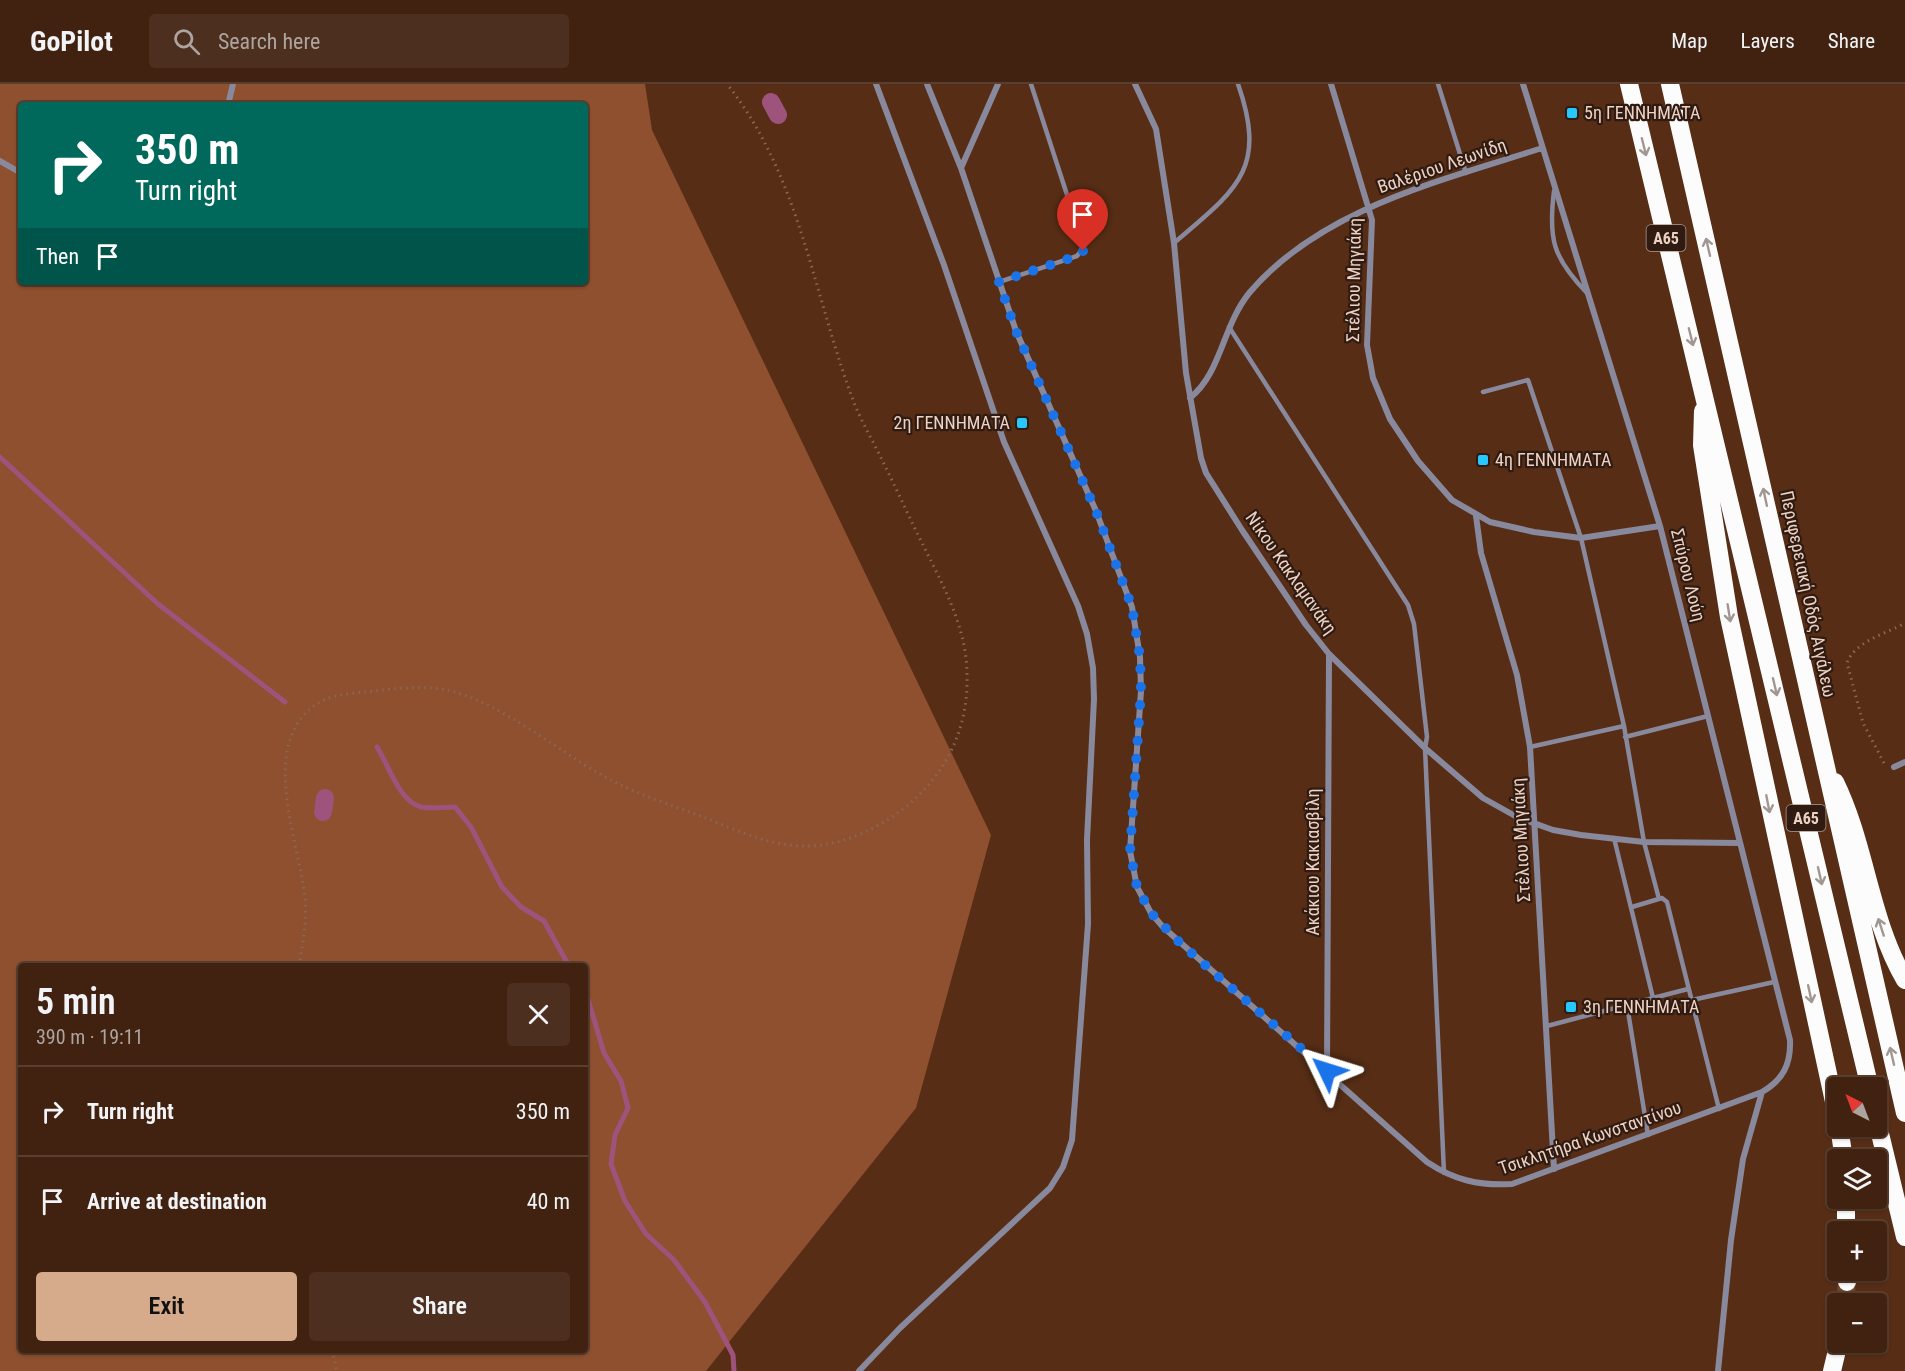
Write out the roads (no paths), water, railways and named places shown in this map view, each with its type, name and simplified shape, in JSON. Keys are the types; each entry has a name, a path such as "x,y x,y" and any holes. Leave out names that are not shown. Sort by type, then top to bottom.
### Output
{"highway":[{"name":"Α65","path":"1629,84 1867,1077"},
{"name":"Περιφερειακή Οδός Αιγάλεω","path":"1670,84 1747,415 1820,751 1905,1113"},
{"path":"1703,385 1702,445 1729,617 1829,1077"},
{"path":"1820,751 1846,805 1885,937 1905,980"},
{"path":"1881,1137 1905,1237"},
{"path":"1832,1371 1836,1353"}],"street":[{"path":"229,102 233,84"},
{"path":"859,1371 900,1328 1050,1188 1063,1167 1072,1140 1087,935 1088,828 1094,699 1093,668 1087,634 1077,606 1004,442 944,265 876,84"},
{"name":"Τσικλητήρα Κωνσταντίνου","path":"927,84 961,168 1016,331 1096,511 1132,607 1140,657 1141,691 1130,843 1137,887 1151,913 1181,944 1327,1071 1414,1151 1444,1173 1476,1184 1512,1184 1762,1092 1780,1078"},
{"path":"961,168 998,84"},
{"name":"Νίκου Κακλαμανάκη","path":"1135,84 1156,129 1174,243 1190,398 1206,473 1290,604 1329,654 1425,748 1483,798 1534,824 1581,835 1644,842 1740,843"},
{"name":"Στέλιου Μηγιάκη","path":"1331,84 1370,208 1373,232 1367,345 1379,398 1405,442 1436,484 1452,500 1476,516 1490,522 1534,532 1581,538 1660,526"},
{"name":"Σπύρου Λούη","path":"1523,84 1660,526 1790,1041 1791,1054 1780,1078"},
{"name":"Βαλέριου Λεωνίδη","path":"1190,398 1197,392 1215,366 1228,325 1249,293 1275,268 1331,228 1370,208 1542,148"},
{"path":"0,161 18,171"},
{"name":"Στέλιου Μηγιάκη","path":"1476,516 1481,553 1517,675 1530,747 1554,1169"},
{"name":"Ακάκιου Κακιασβίλη","path":"1327,1071 1329,654"},
{"path":"1894,766 1905,762"},
{"path":"1718,1371 1731,1240 1743,1159 1762,1092"}],"lane":[{"path":"999,282 1077,256 1084,247 1031,84"},
{"path":"1174,243 1220,204 1244,171 1251,137 1250,121 1238,84"},
{"path":"1438,84 1466,173"},
{"path":"1555,189 1551,231 1562,265 1587,294"},
{"path":"1228,325 1408,605 1414,624 1426,730 1444,1173"},
{"path":"1483,392 1528,380 1581,538 1624,726 1644,842 1659,899"},
{"path":"1625,737 1708,716"},
{"path":"1530,747 1624,726"},
{"path":"1614,838 1653,998"},
{"path":"1632,907 1664,898 1668,902 1719,1109"},
{"path":"1692,1000 1774,982"},
{"path":"1547,1026 1688,989"},
{"path":"1627,1005 1648,1135"}],"waterway":[{"path":"771,102 778,115"},
{"path":"0,457 158,604 285,702"},
{"path":"377,747 395,782 413,803 425,808 455,807 471,827 502,887 521,907 544,921 567,963"},
{"path":"323,812 325,798"},
{"path":"588,999 604,1053 621,1081 628,1108 615,1135 611,1164 625,1201 646,1234 674,1260 705,1302 733,1355 734,1371"}],"tunnel":[{"path":"1846,1293 1847,1282"}],"place":[{"name":"5η ΓΕΝΝΗΜΑΤΑ","path":"1572,113"},
{"name":"2η ΓΕΝΝΗΜΑΤΑ","path":"1022,423"},
{"name":"4η ΓΕΝΝΗΜΑΤΑ","path":"1483,460"},
{"name":"3η ΓΕΝΝΗΜΑΤΑ","path":"1571,1007"}]}
